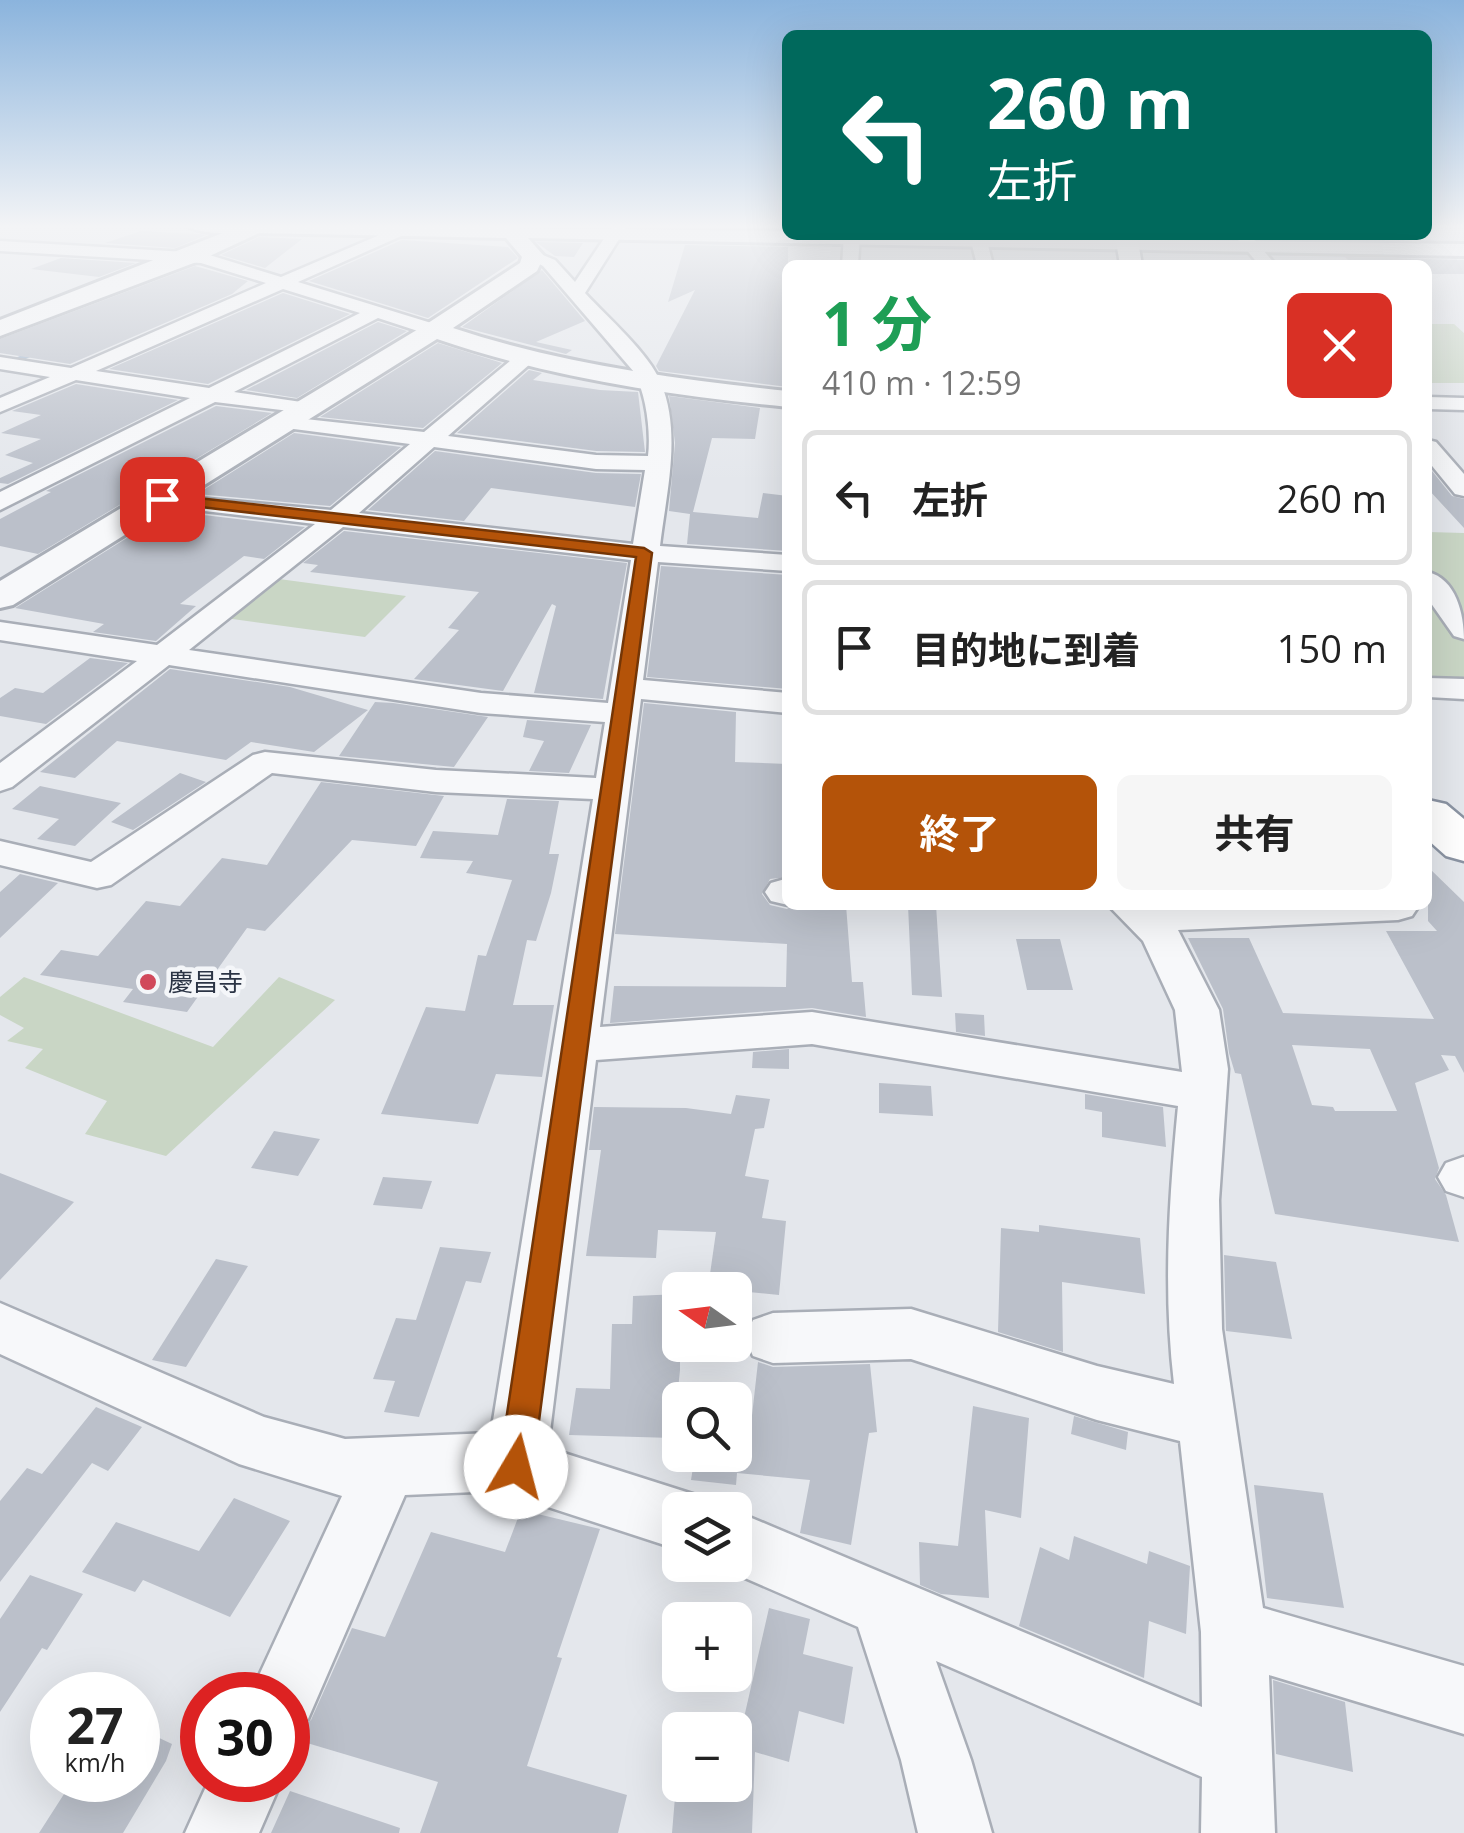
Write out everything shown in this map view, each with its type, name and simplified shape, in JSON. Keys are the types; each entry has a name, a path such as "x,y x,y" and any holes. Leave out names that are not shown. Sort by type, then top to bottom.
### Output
{"main road":[{"path":"1432,818 1464,845"}],"street":[{"path":"0,329 48,311"},
{"path":"0,406 220,311"},
{"path":"373,311 523,360 651,384 782,398"},
{"path":"0,597 463,311"},
{"path":"516,1467 658,463 660,424 651,384 592,311"},
{"path":"0,502 378,312"},
{"path":"0,780 339,518 523,360"},
{"path":"0,363 214,395 430,440 596,462 658,463"},
{"path":"1432,403 1464,404"},
{"path":"1432,452 1464,489"},
{"path":"162,499 644,553 782,563"},
{"path":"1432,586 1464,630"},
{"path":"0,631 481,703 782,704"},
{"path":"1432,688 1464,689"},
{"path":"0,853 97,876 265,762 436,781 613,789"},
{"path":"1135,911 1201,910"},
{"path":"1135,911 1160,934 1197,1010 1205,1069 1194,1200 1195,1329 1234,1632 1238,1833"},
{"path":"574,1045 812,1028 1203,1093"},
{"path":"0,1328 260,1444 344,1468 499,1462 662,1513"},
{"path":"772,1338 911,1334 1097,1393 1208,1420"},
{"path":"294,1672 387,1466"},
{"path":"752,1549 1238,1756"},
{"path":"884,1606 936,1760 955,1833"},
{"path":"1234,1632 1464,1700"},
{"path":"222,1833 236,1802"}],"green space":[{"path":"1432,324 1454,324 1464,333 1464,383 1432,383"},
{"path":"1432,532 1464,533 1464,689 1432,688"},
{"path":"264,577 406,596 365,637 218,617"},
{"path":"24,977 213,1047 279,977 335,1000 166,1156 85,1134 107,1101 25,1068 43,1049 7,1041 24,1028 0,1015 0,997"}],"building":[{"path":"76,311 194,311 70,364 0,353 0,339"},
{"path":"243,311 339,311 350,314 208,384 109,369"},
{"path":"404,311 439,311 428,318"},
{"path":"485,311 576,311 585,321 536,342 572,350 566,354 462,327"},
{"path":"684,311 782,311 782,386 659,371 656,366"},
{"path":"378,322 407,331 297,398 246,390"},
{"path":"438,343 502,363 423,428 320,417"},
{"path":"529,370 542,373 533,380 638,392 645,452 596,451 457,433"},
{"path":"76,384 178,400 8,484 0,483 0,478 33,463 5,455 41,439 1,433 41,415 12,411"},
{"path":"669,396 760,408 755,439 712,438 693,512 758,518 763,493 782,495 782,551 687,544 690,514 669,511 675,443"},
{"path":"216,406 272,413 38,554 0,546 0,519 51,492 46,491"},
{"path":"294,433 401,447 330,506 197,494"},
{"path":"435,451 596,473 641,474 635,507 491,488 464,521 368,510"},
{"path":"1432,471 1452,496 1464,499 1464,528 1432,493"},
{"path":"170,511 305,527 264,559 244,556 180,604 196,606 156,641 93,632 104,624 15,608"},
{"path":"344,531 627,563 603,699 534,693 556,606 552,604 503,691 414,679 459,630 448,628 479,592 310,572 318,565 303,563"},
{"path":"661,566 782,575 782,688 647,677"},
{"path":"90,658 128,663 46,724 0,716 0,698 15,688 43,693"},
{"path":"170,669 290,687 368,710 314,752 251,742 226,760 117,741 75,778 40,772"},
{"path":"375,702 488,717 454,767 339,756"},
{"path":"644,703 736,712 735,762 782,764 782,878 770,879 762,894 770,905 782,910 846,910 852,982 863,982 866,1017 812,1008 610,1023 614,986 786,987 787,944 615,934"},
{"path":"527,720 591,725 569,773 529,771 544,741 523,737"},
{"path":"180,773 206,782 133,830 111,822"},
{"path":"321,782 444,796 416,846 352,840 265,931 247,928 187,1012 123,1002 133,989 40,975 61,950 98,956 146,901 180,906 222,858 267,865"},
{"path":"40,786 121,803 75,846 37,839 59,819 12,809"},
{"path":"507,799 559,801 549,854 559,854 551,893 536,941 527,940 513,1005 554,1005 542,1077 496,1074 478,1124 381,1114 426,1007 465,1011 478,955 486,956 512,880 466,873 473,861 420,858 433,831 498,835"},
{"path":"1432,871 1464,902 1464,1073 1455,1056 1441,1055 1449,1070 1415,1083 1439,1168 1435,1179 1446,1195 1459,1242 1275,1214 1241,1074 1235,1073 1229,1053 1223,1009 1188,938 1249,938 1283,1013 1434,1019 1386,931 1437,931 1428,921 1428,910 1432,910","holes":["1292,1045 1370,1049 1397,1111 1335,1111 1333,1107 1312,1105"]},
{"path":"20,874 58,883 0,938 0,892"},
{"path":"908,910 936,910 942,997 912,995"},
{"path":"1016,939 1060,939 1073,990 1027,990"},
{"path":"955,1013 984,1015 985,1036 956,1032"},
{"path":"789,1049 789,1069 752,1068 753,1052"},
{"path":"879,1083 931,1086 933,1116 879,1113"},
{"path":"1085,1094 1163,1107 1166,1147 1102,1137 1102,1112 1085,1109"},
{"path":"736,1095 770,1099 764,1128 755,1129 745,1176 769,1180 762,1218 786,1221 779,1295 752,1292 752,1272 710,1272 716,1232 658,1230 656,1258 586,1256 601,1150 589,1150 594,1107 686,1108 731,1114"},
{"path":"274,1131 320,1139 298,1176 251,1168"},
{"path":"0,1173 74,1202 0,1280"},
{"path":"383,1177 432,1181 422,1209 373,1205"},
{"path":"1039,1225 1140,1238 1145,1294 1062,1282 1063,1352 998,1332 1001,1228 1039,1232"},
{"path":"440,1247 491,1252 481,1283 466,1281 419,1417 384,1412 395,1381 373,1379 396,1318 416,1320"},
{"path":"1224,1255 1276,1262 1292,1339 1226,1331"},
{"path":"216,1259 248,1266 186,1367 152,1360"},
{"path":"662,1295 662,1362 680,1362 679,1382 662,1382 662,1438 569,1435 576,1388 610,1389 612,1324 632,1324 633,1296"},
{"path":"758,1362 773,1367 870,1364 877,1432 869,1433 851,1545 800,1533 810,1480 737,1473 736,1485 691,1480 692,1472 752,1472 752,1415"},
{"path":"973,1406 1029,1418 1021,1518 985,1510 989,1598 941,1594 920,1585 919,1542 958,1546"},
{"path":"96,1407 142,1427 108,1471 92,1463 0,1582 0,1501 27,1468 42,1474"},
{"path":"1074,1416 1128,1432 1126,1450 1071,1434"},
{"path":"1254,1485 1323,1493 1344,1608 1267,1598"},
{"path":"234,1498 290,1521 230,1617 143,1580 135,1592 82,1572 116,1522 199,1551"},
{"path":"521,1510 600,1529 557,1657 562,1658 527,1766 627,1795 618,1833 420,1833 438,1782 310,1744 310,1721 352,1628 385,1637 431,1532 505,1552"},
{"path":"1074,1536 1147,1564 1149,1551 1190,1566 1186,1634 1149,1621 1144,1678 1019,1626 1040,1547 1069,1560"},
{"path":"30,1575 83,1594 0,1712 0,1619"},
{"path":"769,1608 810,1619 803,1654 853,1667 844,1724 799,1711 789,1762 755,1752 752,1833 672,1833 675,1802 752,1802 752,1712 745,1712"},
{"path":"1273,1680 1345,1702 1353,1772 1276,1754"},
{"path":"160,1738 172,1744 160,1771"},
{"path":"310,1798 400,1828 399,1833 271,1833 285,1802 310,1802"},
{"path":"59,1802 142,1802 123,1833 39,1833"}],"waterway":[{"path":"0,367 36,352"}],"place":[{"name":"慶昌寺","path":"148,982"}],"route":[{"path":"162,499 644,553 516,1467"}]}
